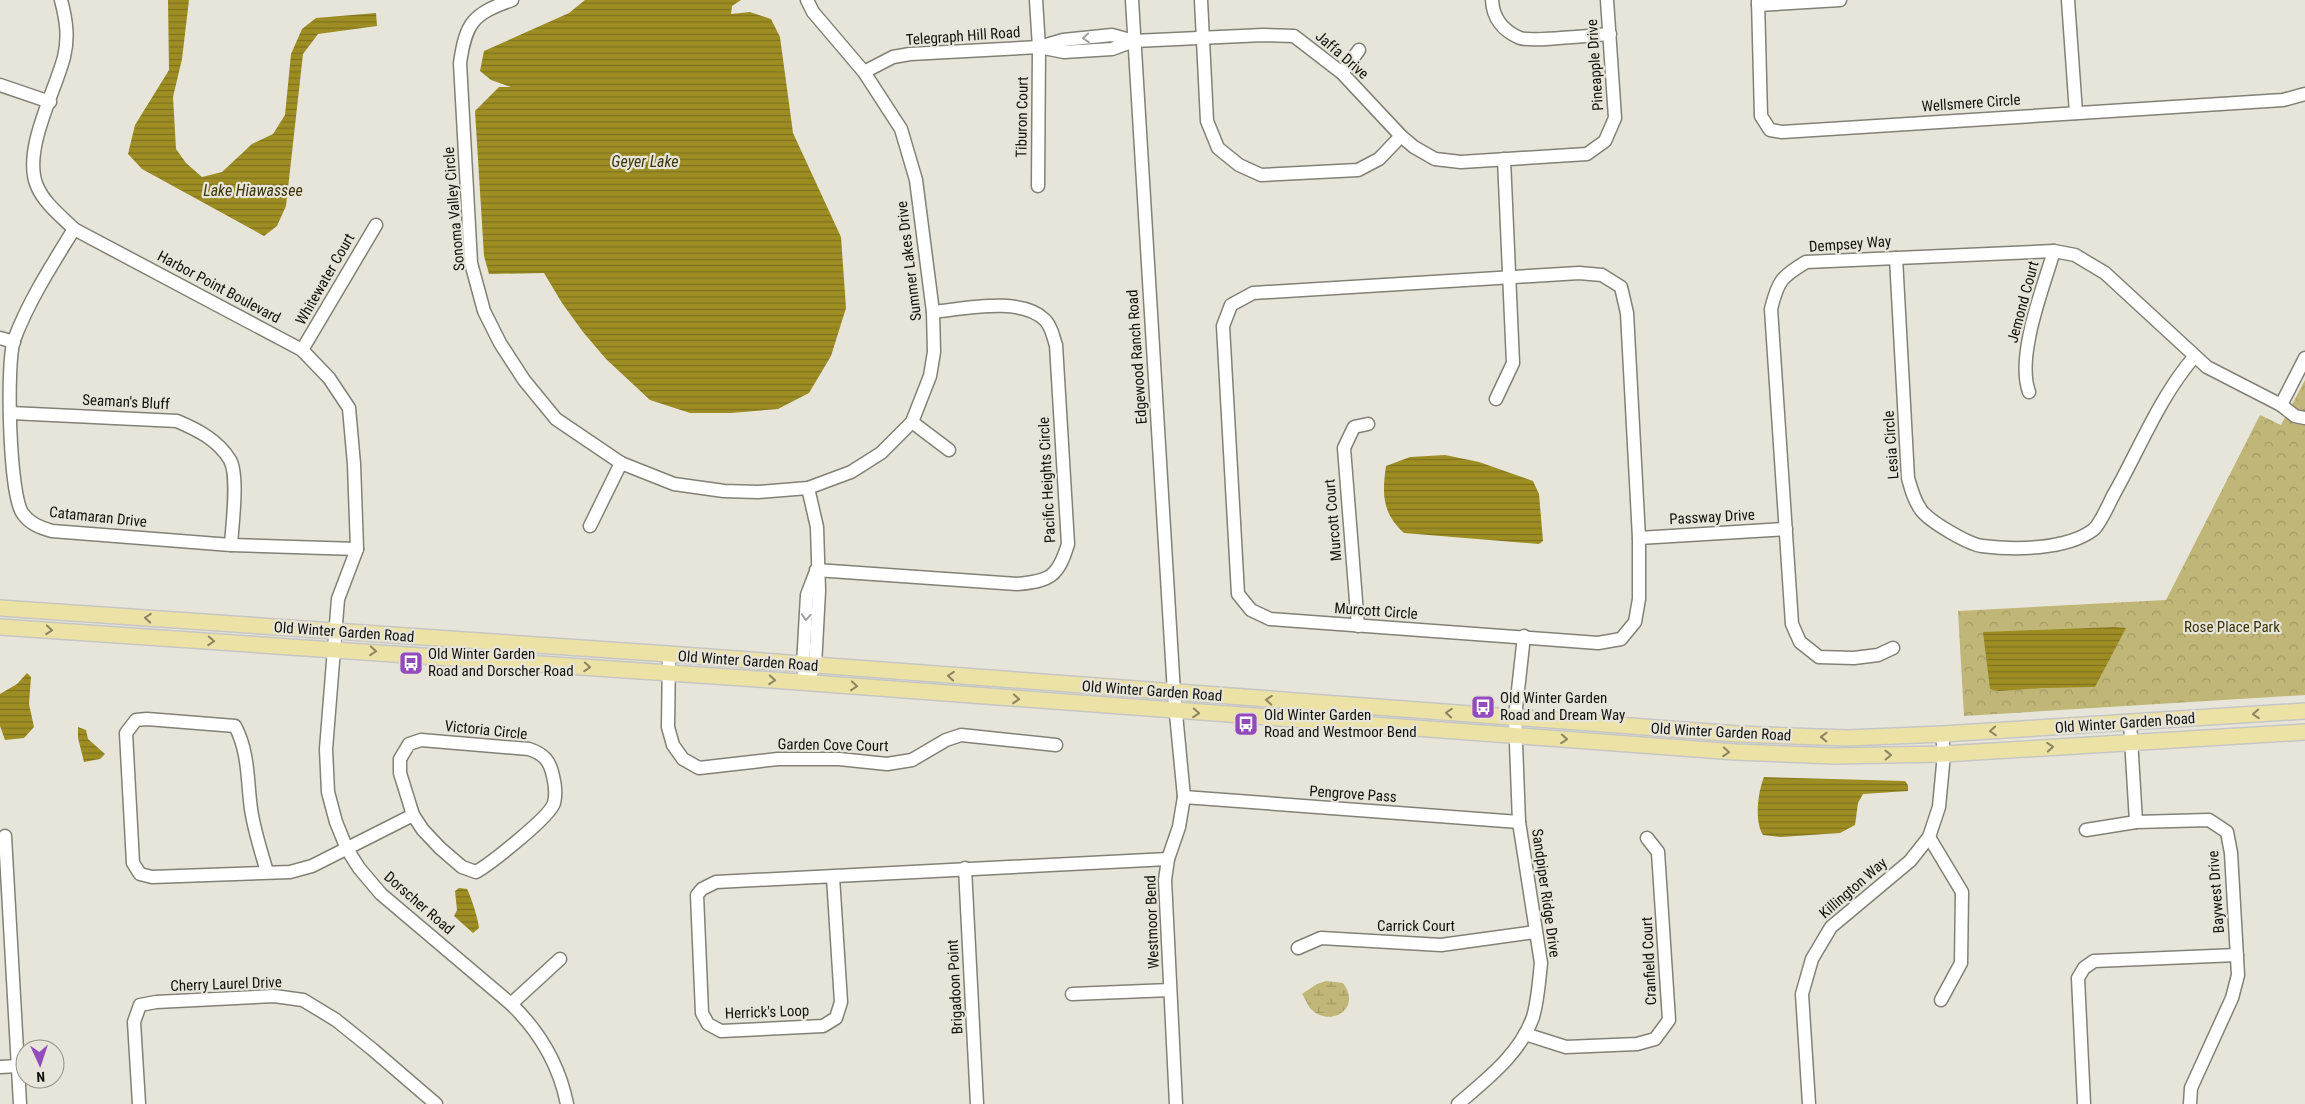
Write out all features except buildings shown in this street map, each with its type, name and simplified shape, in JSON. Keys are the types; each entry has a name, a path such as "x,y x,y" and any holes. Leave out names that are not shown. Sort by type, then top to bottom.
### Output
{"main road":[{"name":"Old Winter Garden Road","path":"0,608 669,654 1738,734 1847,738 1942,734 2305,711"},
{"name":"Old Winter Garden Road","path":"0,627 335,648 806,682 1176,712 1736,752 1834,756 1944,754 2305,732"}],"street":[{"name":"Harbor Point Boulevard","path":"61,0 67,22 64,55 32,154 36,185 49,205 74,229 302,350 329,378 349,408 354,464 357,549 338,599 336,631"},
{"name":"Sonoma Valley Circle","path":"512,0 487,9 470,24 463,40 460,63 471,263 484,311 500,343 524,380 556,418 621,463 674,484 750,492 808,488"},
{"name":"Summer Lakes Drive","path":"806,0 813,12 864,72 901,129 916,180 933,312 934,352 930,376 912,422 881,453 851,472 808,488"},
{"name":"Tiburon Court","path":"1036,0 1039,47 1038,186"},
{"name":"Edgewood Ranch Road","path":"1132,0 1176,712"},
{"path":"1201,0 1207,121 1218,148 1240,165 1261,175 1358,170 1379,159 1401,136"},
{"path":"1492,0 1492,11 1504,29 1522,39 1610,34"},
{"name":"Pineapple Drive","path":"1504,160 1586,154 1605,141 1615,118 1607,0"},
{"path":"1758,2 1840,0"},
{"path":"2068,0 2076,113"},
{"name":"Wellsmere Circle","path":"1758,2 1761,116 1770,130 1782,132 2283,100 2305,94"},
{"name":"Telegraph Hill Road","path":"864,72 893,57 1039,47 1063,40 1112,35 1134,41"},
{"name":"Jaffa Drive","path":"1134,41 1263,35 1294,36 1342,73 1401,136 1414,147 1435,158 1461,162 1504,160"},
{"path":"1342,73 1360,50"},
{"path":"0,85 50,102"},
{"path":"1496,399 1513,363 1504,160"},
{"name":"Whitewater Court","path":"302,350 376,225"},
{"name":"Catamaran Drive","path":"74,229 37,290 14,342 10,362 10,413 14,488 22,514 36,526 52,531 231,545 357,549"},
{"name":"Dempsey Way","path":"1892,648 1878,655 1854,658 1819,657 1800,642 1792,624 1771,309 1777,286 1787,274 1806,262 2054,251 2076,255 2105,273 2207,367 2281,405 2295,416 2305,418"},
{"name":"Jemond Court","path":"2029,392 2024,380 2027,348 2054,251"},
{"name":"Lesia Circle","path":"1896,258 1908,478 1914,497 1922,512 1946,529 1976,545 2002,548 2033,547 2072,541 2095,529 2131,464 2160,404 2177,377 2194,357"},
{"name":"Murcott Circle","path":"1602,274 1621,287 1627,313 1639,538 1639,599 1635,622 1621,640 1598,643 1524,636 1270,619 1251,610 1238,594 1223,326 1231,305 1253,293 1510,277 1602,274"},
{"name":"Pacific Heights Circle","path":"816,570 1017,584 1042,582 1062,566 1068,544 1056,345 1051,329 1046,321 1033,310 1014,306 933,312"},
{"path":"0,338 14,342"},
{"path":"2281,405 2305,358"},
{"name":"Seaman's Bluff","path":"10,413 177,421 197,429 214,441 231,461 235,489 231,545"},
{"path":"912,422 949,450"},
{"name":"Murcott Court","path":"1358,626 1344,448 1354,427 1368,424"},
{"path":"590,526 621,463"},
{"path":"806,682 809,665 807,595 816,570 816,526 808,488"},
{"name":"Passway Drive","path":"1639,538 1786,529"},
{"name":"Dorscher Road","path":"336,631 328,711 326,771 331,806 347,848 359,868 381,894 512,1004 532,1026 550,1054 558,1072 567,1104"},
{"name":"Sandpiper Ridge Drive","path":"1458,1104 1499,1068 1525,1034 1533,1016 1539,986 1540,963 1519,822 1515,736 1515,717 1524,636"},
{"name":"Garden Cove Court","path":"669,654 668,727 673,745 682,758 699,768 778,759 839,760 887,764 912,760 946,740 961,735 1056,745"},
{"name":"Westmoor Bend","path":"1176,712 1184,797 1179,827 1168,859 1165,880 1176,1104"},
{"path":"267,872 256,835 251,809 244,742 235,726 147,719 136,720 126,733 133,863 140,874 152,877 290,872 312,866 413,816"},
{"path":"2086,830 2136,822 2130,722"},
{"name":"Killington Way","path":"1809,1104 1802,994 1812,959 1830,928 1910,860 1929,837 1939,807 1944,754 1942,734"},
{"name":"Victoria Circle","path":"421,740 529,750 541,753 551,764 555,784 554,805 491,864 476,872 462,867 440,848 413,816 400,773 400,759 409,744 421,740"},
{"name":"Pengrove Pass","path":"1184,797 1519,822"},
{"name":"Baywest Drive","path":"2136,822 2209,820 2227,832 2231,853 2237,956"},
{"path":"5,836 16,1039"},
{"path":"1929,837 1962,892 1961,963 1941,1000"},
{"name":"Cranfield Court","path":"1525,1034 1566,1047 1637,1044 1655,1039 1669,1020 1658,852 1647,838"},
{"name":"Herrick's Loop","path":"833,877 841,1002 836,1018 823,1026 721,1031 708,1024 702,1013 697,895 702,889 716,882 1168,859"},
{"name":"Brigadoon Point","path":"965,868 978,1104"},
{"name":"Carrick Court","path":"1298,948 1321,938 1441,946 1535,932"},
{"path":"2084,1104 2078,978 2084,968 2094,961 2237,956 2238,975 2232,998 2191,1088 2190,1104"},
{"path":"512,1004 560,959"},
{"path":"1072,994 1170,990"},
{"name":"Cherry Laurel Drive","path":"139,1104 134,1022 140,1006 156,1002 274,996 303,1000 336,1020 380,1055 436,1104"},
{"path":"0,1067 15,1066"},
{"path":"19,1089 20,1104"}],"green space":[{"name":"Rose Place Park","path":"2305,380 2305,695 1964,716 1958,611 2166,600 2260,415 2281,425"},
{"path":"1326,981 1343,983 1348,992 1349,1001 1341,1013 1326,1017 1310,1008 1302,994 1317,984"}],"water":[{"name":"Lake Hiawassee","path":"168,0 189,0 182,59 173,97 176,149 186,163 202,177 222,172 252,144 273,134 285,115 291,54 302,29 316,18 376,13 377,26 318,34 303,54 286,206 277,226 264,236 142,169 128,154 135,125 169,70"},
{"name":"Geyer Lake","path":"585,0 741,0 732,6 731,14 750,12 771,19 780,37 793,133 841,237 846,308 831,356 809,393 778,409 731,413 690,413 650,400 606,359 583,332 562,303 544,273 489,274 484,256 475,111 499,87 511,87 491,80 480,71 484,51 569,13"},
{"path":"1445,455 1479,462 1533,481 1539,494 1543,541 1539,544 1404,533 1391,518 1385,502 1386,466 1410,457"},
{"path":"2126,628 2095,687 1999,691 1990,689 1983,632"},
{"path":"27,673 31,677 29,704 34,727 24,738 5,740 0,726 0,694 17,684"},
{"path":"78,727 86,730 88,739 105,754 100,759 84,762 78,738"},
{"path":"1764,777 1905,781 1908,785 1908,791 1863,794 1858,803 1855,825 1840,833 1781,837 1763,835 1760,829 1758,806"},
{"path":"459,888 467,889 478,920 479,928 473,933 454,916 457,910 455,891"}],"place":[{"name":"Old Winter Garden Road and Dorscher Road","path":"411,663"},
{"name":"Old Winter Garden Road and Dream Way","path":"1483,707"},
{"name":"Old Winter Garden Road and Westmoor Bend","path":"1246,724"}]}
